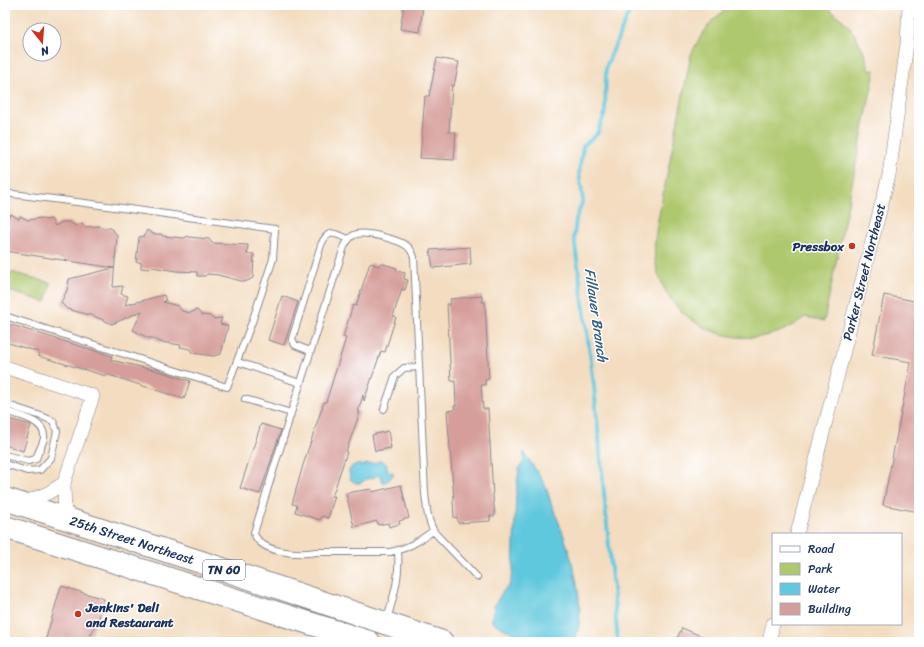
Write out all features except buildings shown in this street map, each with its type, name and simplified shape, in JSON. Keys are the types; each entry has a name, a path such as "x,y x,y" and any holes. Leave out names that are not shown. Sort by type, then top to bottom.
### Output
{"highway":[{"name":"25th Street Northeast","path":"12,502 442,642"},
{"name":"25th Street Northeast","path":"5,527 369,642"}],"street":[{"name":"Parker Street Northeast","path":"797,533 889,175 913,45 909,5"},
{"path":"5,367 93,396 64,483 65,519"},
{"path":"12,502 48,493 64,483"},
{"path":"769,642 773,625"}],"lane":[{"path":"5,193 275,229 273,259 238,362 227,387 5,316"},
{"path":"310,351 295,345 292,338 321,245 324,238 332,233 348,239"},
{"path":"433,531 409,546 398,551 390,552 296,553 269,547 258,542 254,533 290,412 344,247 348,239 354,235 367,234 400,242 411,250 414,257 416,265 419,368 427,514 433,531 477,577"},
{"path":"238,362 300,383"},
{"path":"384,409 395,376 404,368 419,368"},
{"path":"245,399 290,412"},
{"path":"5,404 53,421 57,431 51,458 40,470 27,470 5,464"},
{"path":"5,411 29,419 38,424 43,429 44,438 36,458 28,461 5,455"},
{"path":"386,623 398,578 398,551"}],"shaded area":[{"path":"911,5 919,5 919,45 907,44"}],"green space":[{"path":"734,5 824,5 845,22 854,33 864,52 869,69 875,71 824,321 805,317 782,331 756,337 739,337 722,334 691,320 678,308 668,295 660,279 655,259 657,225 691,55 708,26 720,14"},
{"path":"11,272 51,283 46,302 5,290"}],"water":[{"path":"524,452 545,485 569,553 574,572 580,610 579,627 574,642 535,640 511,632 492,622 494,606 503,591 509,586 513,571 516,495 519,469 524,461"},
{"path":"379,461 386,464 387,471 394,473 387,481 383,483 381,476 377,475 374,478 366,479 360,483 356,483 350,479 349,471 353,466 357,464 363,466"}],"waterway":[{"name":"Fillauer Branch","path":"618,642 593,376 574,237 576,219 583,200 579,173 583,146 597,134 605,113 606,67 632,5"}],"place":[{"name":"Pressbox","path":"852,246"},
{"name":"Jenkins' Deli and Restaurant","path":"78,614"}]}
